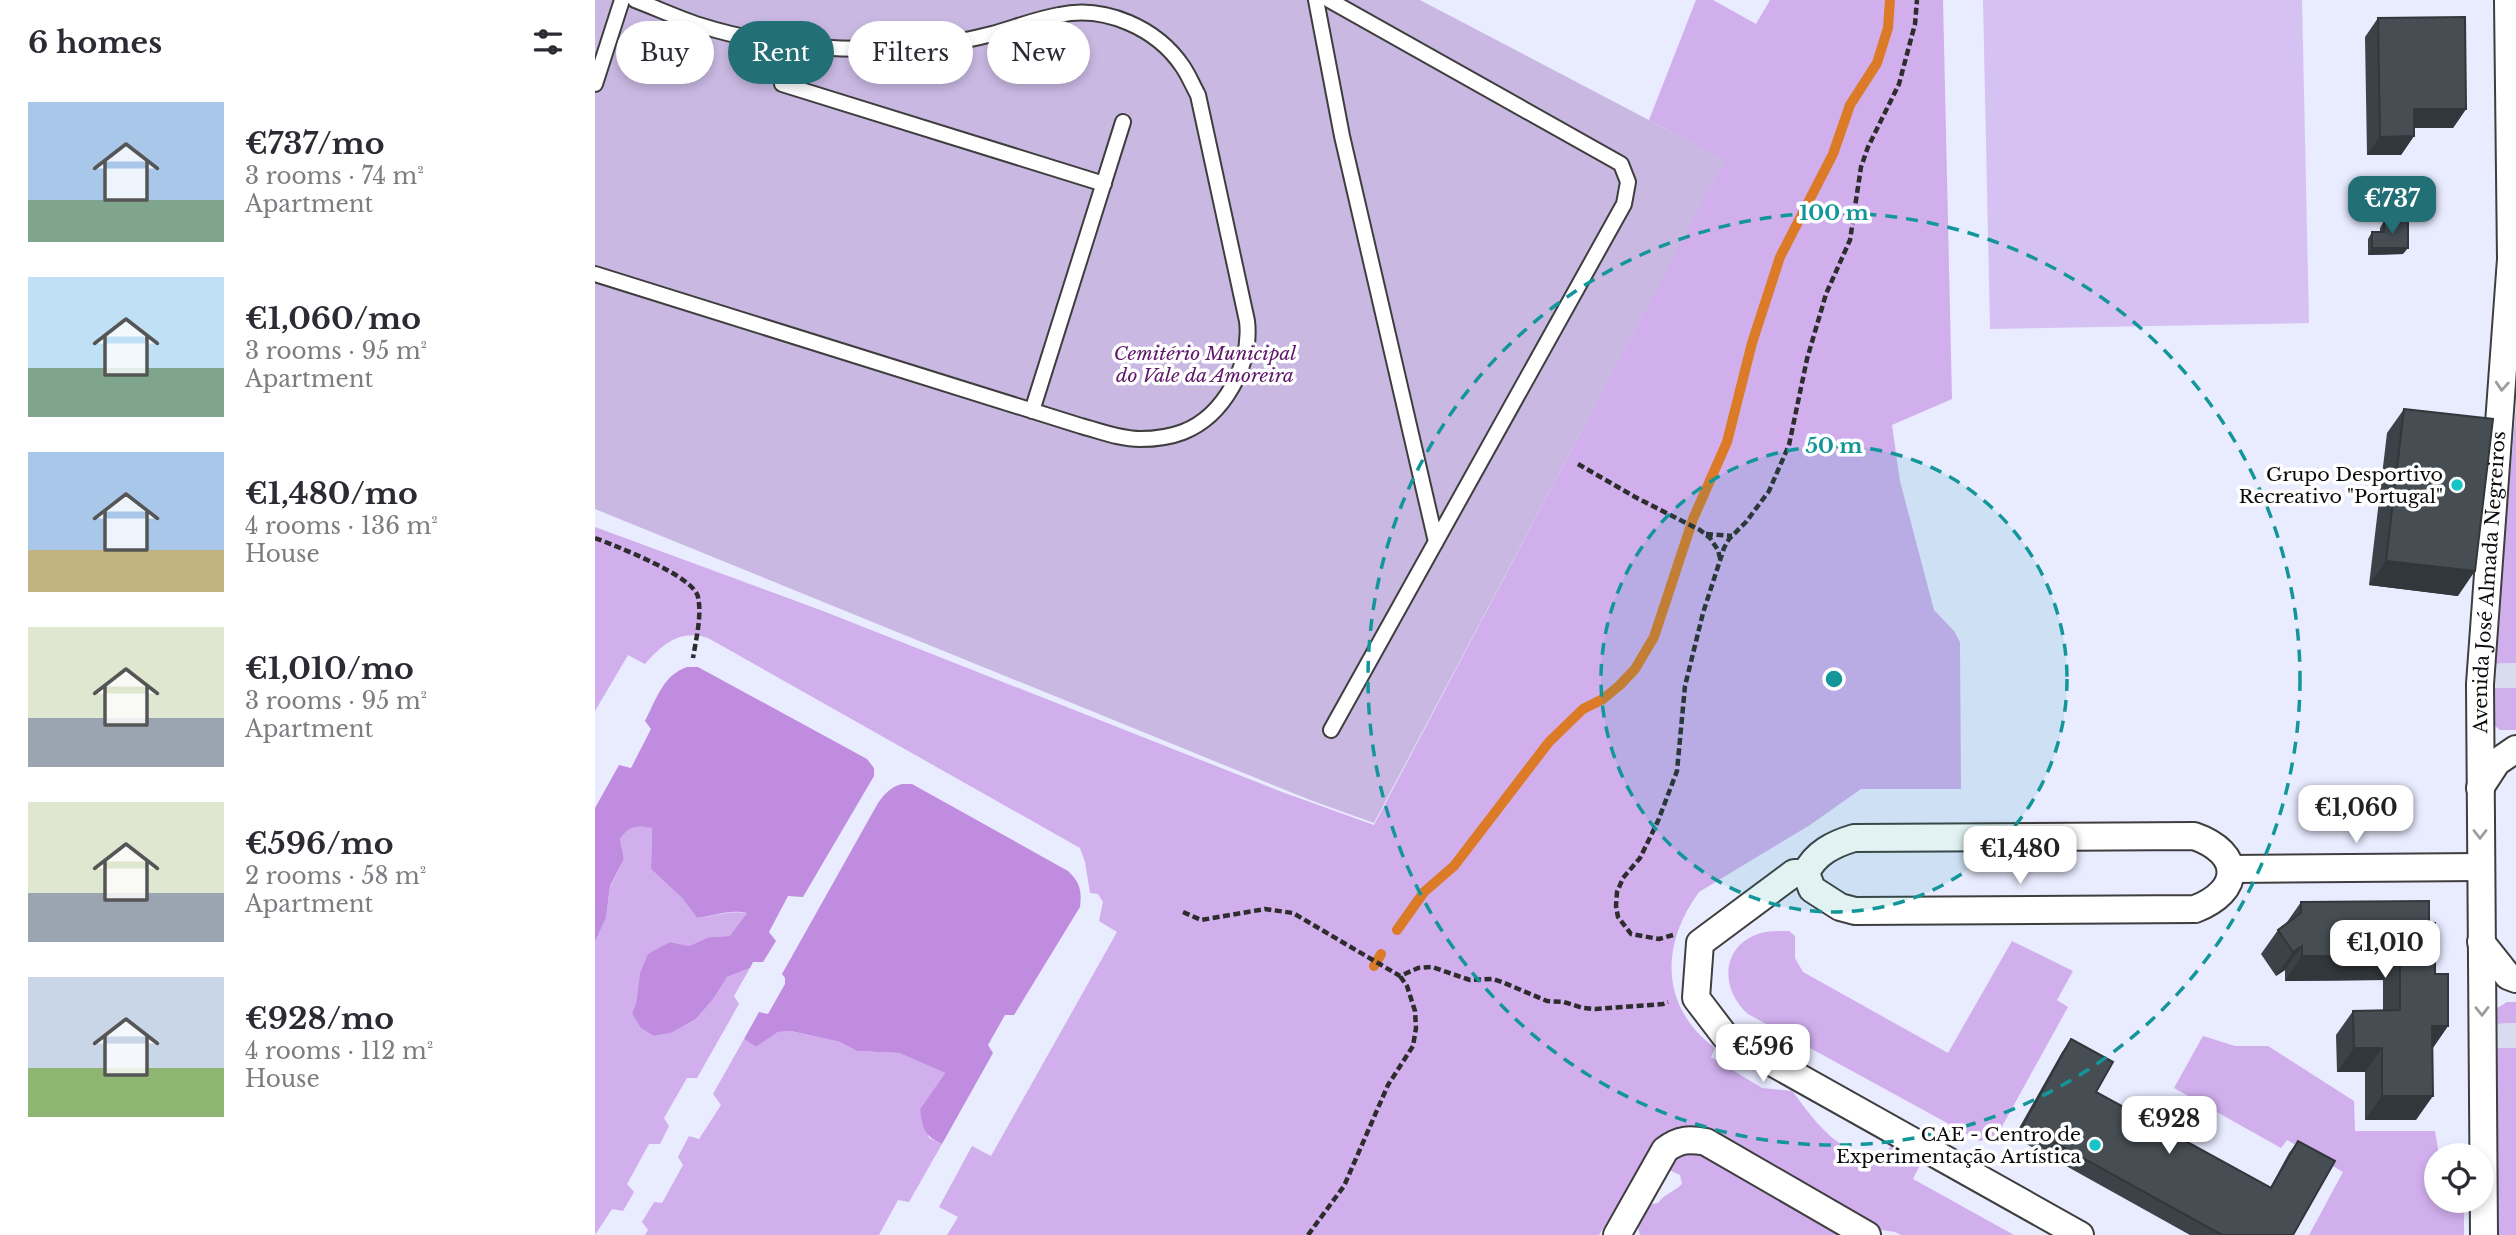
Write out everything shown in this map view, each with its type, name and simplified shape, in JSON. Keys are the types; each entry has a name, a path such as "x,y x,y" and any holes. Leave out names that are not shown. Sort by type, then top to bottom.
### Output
{"street":[{"name":"Avenida José Almada Negreiros","path":"2484,1235 2480,684 2511,260 2508,0"},
{"name":"Avenida José Almada Negreiros","path":"2480,788 2497,762 2516,749"},
{"path":"2194,836 2220,849 2232,869 2228,885 2221,895 2195,909 1855,911 1840,907 1812,889 1806,873 1811,861 1825,851 1854,838 2194,836"},
{"path":"2232,869 2480,867"},
{"path":"1806,873 1794,873 1700,943 1696,998 1725,1036 2080,1235"},
{"path":"2481,942 2508,976 2516,979"},
{"path":"1617,1235 1665,1150 1676,1141 1691,1139 1706,1142 1867,1235"}],"lane":[{"path":"595,84 622,0"},
{"path":"635,0 700,25 728,31"},
{"path":"1316,0 1342,136 1436,542"},
{"path":"1329,0 1621,164 1628,182 1624,204 1331,730"},
{"path":"595,274 1117,436 1161,438 1184,432 1205,419 1237,378 1247,348 1247,321 1198,95 1184,68 1160,43 1133,24 1118,18 1080,13 1060,14 961,41 924,46 834,48"},
{"path":"785,84 1104,184"},
{"path":"1032,411 1123,122"}],"path":[{"path":"1676,935 1658,939 1631,934 1618,916 1617,892 1623,878 1640,858 1677,771 1685,686 1703,613 1724,548 1769,491 1789,445 1801,385 1817,327 1835,271 1850,240 1861,167 1871,140 1899,84 1915,23 1917,0"},
{"path":"1578,464 1682,522 1696,527 1706,534 1718,550 1720,562"},
{"path":"1706,534 1732,536"},
{"path":"595,538 675,573 691,584 698,596 693,658"},
{"path":"1183,912 1201,920 1265,909 1282,910 1353,947 1399,975 1407,986 1415,1011 1413,1046 1388,1085 1344,1186 1308,1235"},
{"path":"1399,975 1418,968 1432,967 1470,980 1493,979 1547,1001 1595,1009 1663,1004 1679,997 1696,998"}],"shaded area":[{"path":"1696,0 1713,0 1756,24 1770,0 1943,0 1952,399 1892,425 1900,481 1934,610 1954,631 1960,642 1961,789 1861,789 1810,825 1699,892 1686,912 1672,954 1675,995 1697,1032 1715,1048 1711,1057 1762,1088 1792,1091 1830,1136 1852,1150 1882,1160 1893,1142 1923,1159 1913,1179 2014,1235 1901,1235 1876,1229 1803,1182 1730,1141 1700,1131 1670,1129 1647,1155 1599,1235 947,1235 958,1217 939,1207 972,1146 991,1156 1117,932 1099,921 1103,902 1098,894 1090,893 1080,848 708,638 689,635 673,640 645,664 628,655 595,711 595,527 823,611 1282,792 1374,825 1724,160 1649,120"},
{"path":"1983,0 2302,0 2309,323 1990,329"},
{"path":"2516,409 2516,663 2493,664"},
{"path":"2516,663 2516,688 2491,688 2493,664"},
{"path":"687,667 698,667 867,759 874,768 874,776 803,897 788,896 769,932 776,941 763,962 753,962 750,968 727,977 696,1019 671,1033 654,1036 641,1028 632,1013 640,973 648,954 670,942 689,946 709,937 730,936 747,913 728,912 697,918 682,898 651,869 652,828 634,827 620,839 624,859 610,886 606,918 595,942 595,808 619,765 631,768 651,729 645,721 661,689 672,676"},
{"path":"2491,688 2516,688 2516,730 2500,730 2495,726"},
{"path":"902,784 912,784 1068,871 1078,883 1080,891 1080,907 1014,1015 1005,1015 988,1045 993,1053 942,1144 925,1130 920,1109 945,1073 899,1053 857,1051 840,1042 791,1031 778,1032 756,1047 744,1039 759,1012 768,1014 785,984 782,974 878,803 888,791"},
{"path":"637,825 652,828 651,869 682,898 697,918 747,913 731,936 709,937 689,946 670,942 640,973 632,1013 654,1036 671,1033 696,1019 727,977 750,968 734,996 739,1004 697,1078 687,1078 664,1118 669,1126 660,1144 649,1144 627,1184 634,1192 623,1211 612,1209 595,1235 595,942 606,918 610,887 624,859 620,839 626,829"},
{"path":"1789,931 1795,936 1795,958 1803,972 1948,1053 2012,941 2073,971 2057,1000 2068,1007 1999,1132 1980,1141 1748,1014 1732,993 1729,981 1731,958 1738,947 1748,939 1764,932"},
{"path":"2507,1002 2516,1002 2516,1023 2496,1024 2497,1008"},
{"path":"2516,1023 2516,1048 2496,1048 2496,1024"},
{"path":"791,1031 840,1042 857,1051 899,1053 945,1073 920,1109 929,1138 942,1144 909,1202 898,1200 879,1235 645,1235 648,1230 642,1222 654,1202 662,1203 683,1165 678,1157 689,1136 699,1139 721,1105 713,1094 744,1039 756,1047 778,1032"},
{"path":"2203,1036 2235,1046 2268,1046 2354,1101 2355,1131 2435,1131 2437,1143 2424,1143 2424,1213 2464,1213 2464,1235 2309,1235 2343,1172 2287,1140 2281,1148 2174,1088"},
{"path":"2496,1048 2516,1048 2516,1235 2499,1235"},
{"path":"1696,1149 1857,1235 1640,1235 1637,1223 1647,1205 1658,1203 1682,1184 1680,1175 1667,1169 1680,1151"}],"green space":[{"name":"Cemitério Municipal do Vale da Amoreira","path":"595,0 1420,0 1725,160 1374,823 1310,800 595,509"}],"building":[{"path":"2465,17 2466,109 2414,109 2414,136 2380,137 2378,18"},
{"path":"2384,221 2408,221 2408,248 2372,248 2372,232 2384,232"},
{"path":"2404,409 2493,419 2475,571 2386,561"},
{"path":"2429,901 2429,923 2435,923 2435,974 2448,974 2448,1026 2432,1026 2433,1096 2382,1096 2382,1048 2354,1048 2353,1011 2400,1010 2400,956 2302,956 2302,946 2293,952 2278,930 2301,913 2301,902"},
{"name":"CAE - Centro de Experimentação Artística","path":"2071,1039 2113,1062 2096,1092 2271,1188 2298,1141 2335,1161 2293,1235 2222,1235 2023,1125"}],"waterway":[{"path":"1397,930 1424,892 1454,866 1549,742 1583,709 1603,699 1620,685 1635,669 1654,637 1693,519 1727,442 1752,343 1780,257 1833,154 1850,105 1877,63 1888,28 1890,0"},
{"path":"1374,966 1381,954"}],"place":[{"name":"Grupo Desportivo Recreativo \"Portugal\"","path":"2457,485"},
{"name":"CAE - Centro de Experimentação Artística","path":"2095,1145"}]}
